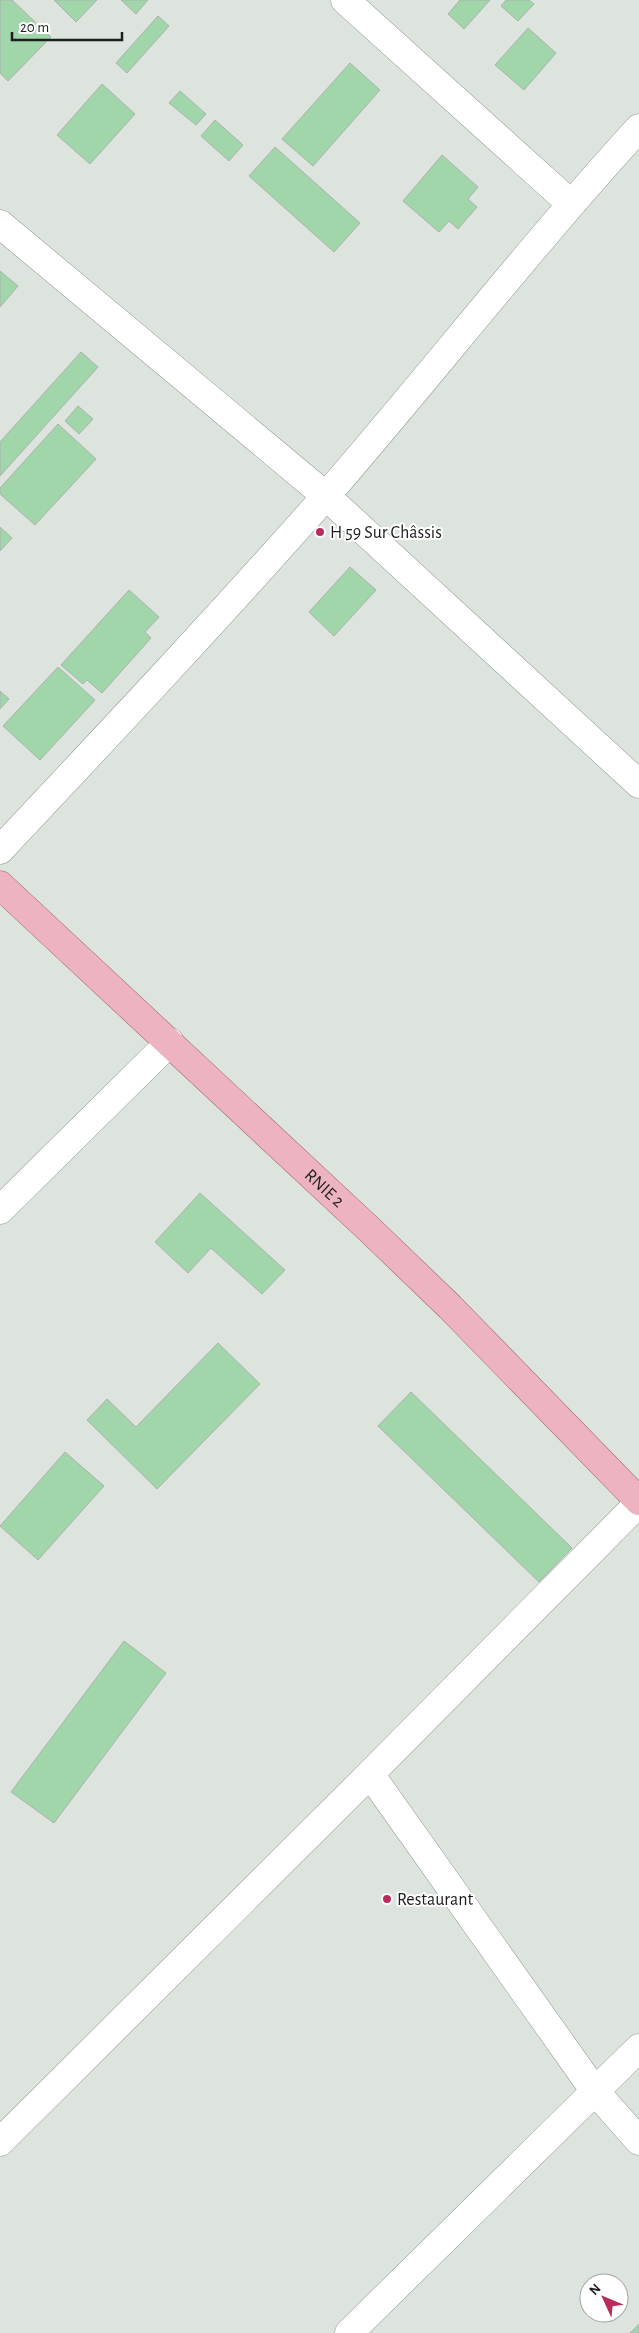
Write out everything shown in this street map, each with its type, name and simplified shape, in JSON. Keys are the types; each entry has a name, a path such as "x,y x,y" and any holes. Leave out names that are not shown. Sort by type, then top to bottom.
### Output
{"main road":[{"name":"RNIE 2","path":"0,885 170,1042 450,1307 639,1502"}],"street":[{"path":"345,0 570,203"},
{"path":"0,850 176,662 326,496 570,203 639,128"},
{"path":"0,224 326,496 639,784"},
{"path":"0,1210 170,1042"},
{"path":"0,2142 370,1774 639,1502"},
{"path":"370,1774 594,2090 639,2141"},
{"path":"349,2333 594,2090 639,2048"}],"building":[{"path":"0,0 12,0 51,37 8,81 0,73"},
{"path":"54,0 97,0 76,22"},
{"path":"121,0 148,0 136,14"},
{"path":"460,0 490,0 464,29 448,14"},
{"path":"506,0 529,0 534,4 518,21 501,6"},
{"path":"158,16 169,26 127,73 116,63"},
{"path":"528,28 556,53 524,90 495,65"},
{"path":"350,63 380,90 313,166 282,139"},
{"path":"102,84 135,114 90,164 57,135"},
{"path":"180,91 206,114 196,125 169,103"},
{"path":"215,120 243,145 229,161 201,136"},
{"path":"275,147 360,223 334,252 249,176"},
{"path":"442,155 478,187 468,199 477,207 458,229 449,221 439,232 403,201"},
{"path":"0,271 18,286 0,307"},
{"path":"81,352 98,367 0,476 0,442"},
{"path":"78,406 93,419 79,434 65,421"},
{"path":"58,424 96,459 35,525 0,494 0,488"},
{"path":"0,527 12,538 0,551"},
{"path":"350,567 376,590 334,636 309,612"},
{"path":"129,590 159,617 145,632 151,638 102,693 87,680 83,684 61,665"},
{"path":"58,667 95,700 40,760 3,726"},
{"path":"0,691 9,699 0,709"},
{"path":"200,1193 285,1270 262,1294 211,1248 188,1273 155,1242"},
{"path":"218,1343 260,1384 157,1489 87,1420 107,1399 136,1427"},
{"path":"411,1392 572,1548 539,1582 378,1426"},
{"path":"65,1452 104,1486 38,1560 0,1526"},
{"path":"124,1641 166,1673 54,1823 11,1792"},
{"path":"639,2324 639,2333 630,2333"}],"place":[{"name":"H 59 Sur Châssis","path":"320,532"},
{"name":"Restaurant","path":"387,1899"}]}
